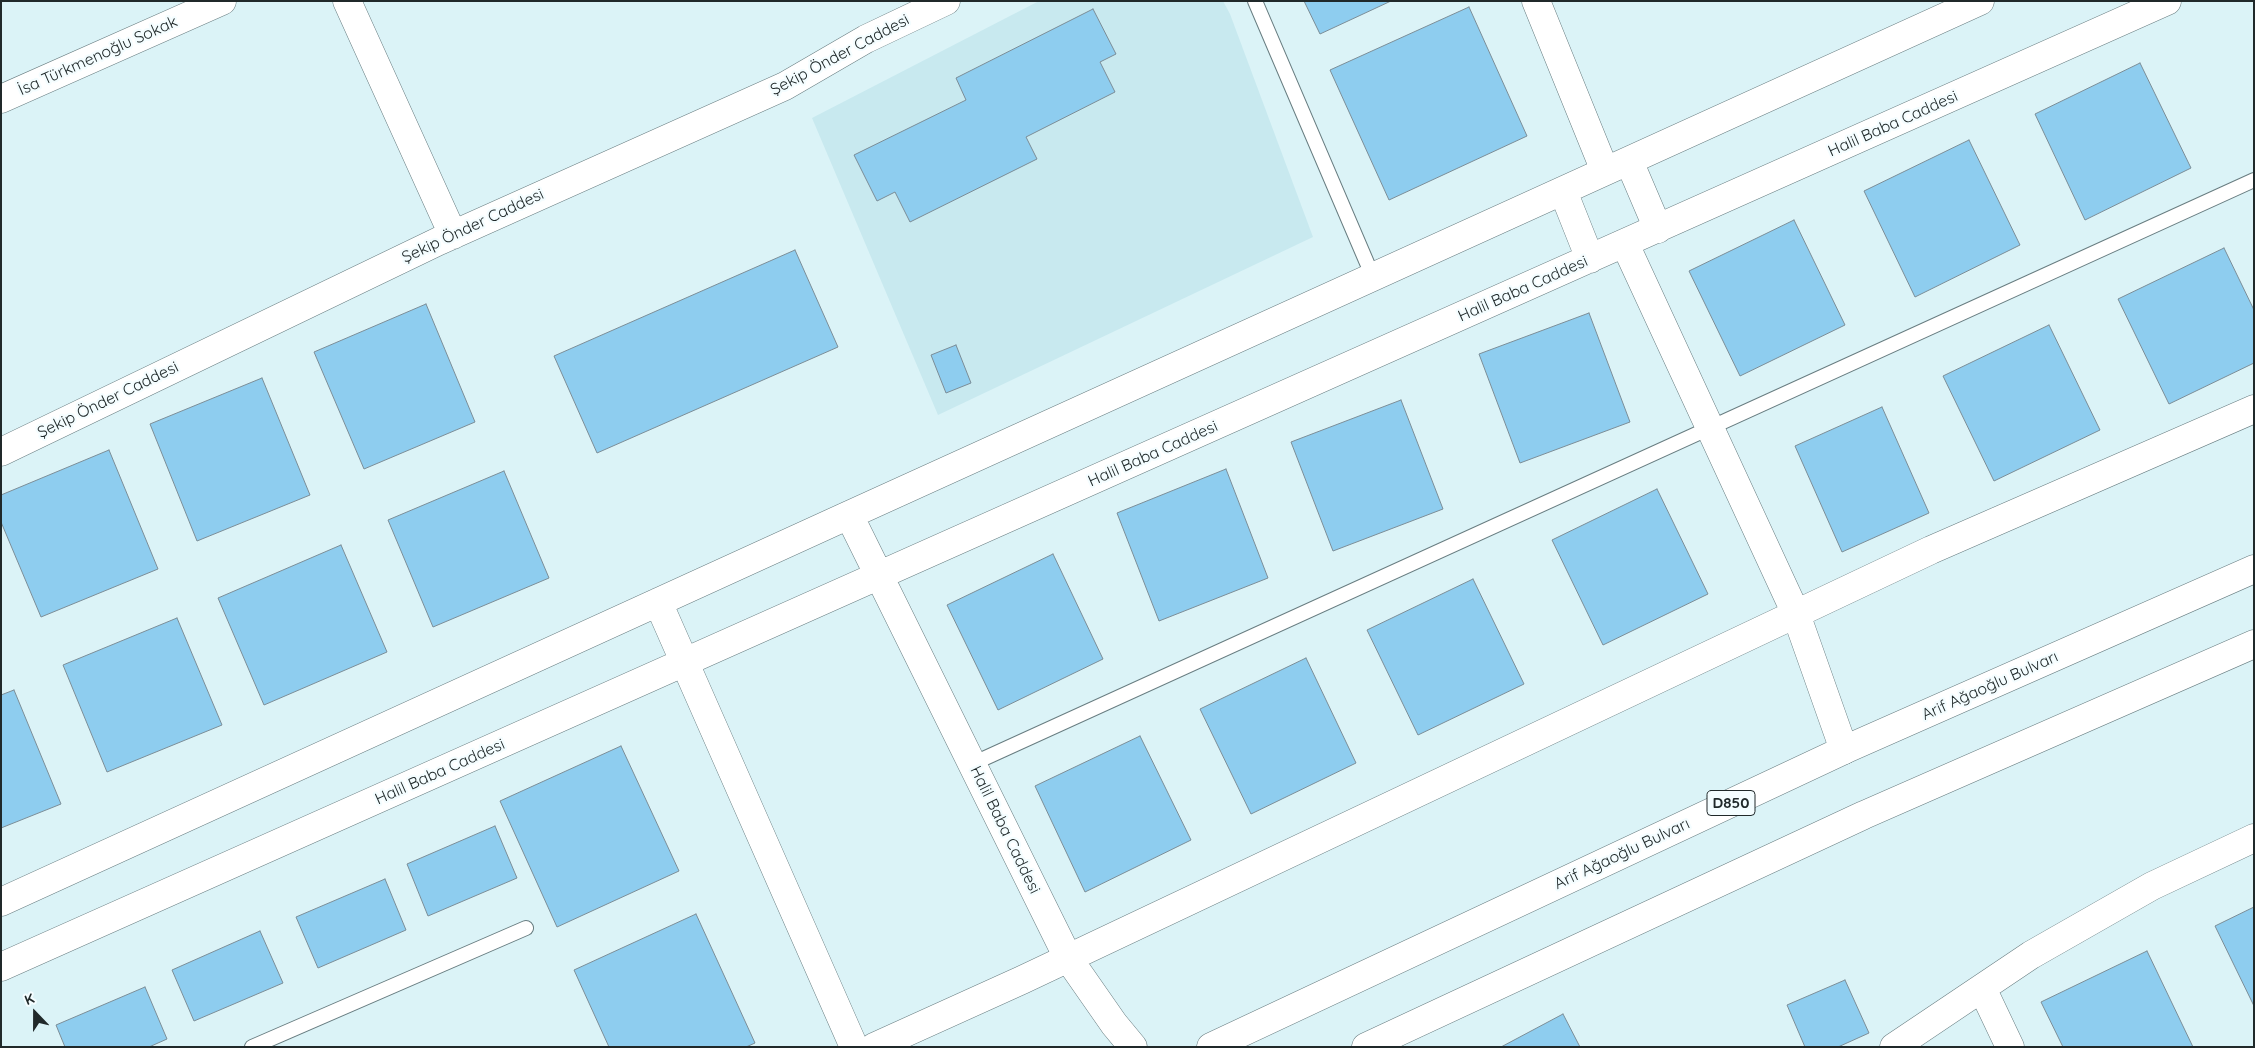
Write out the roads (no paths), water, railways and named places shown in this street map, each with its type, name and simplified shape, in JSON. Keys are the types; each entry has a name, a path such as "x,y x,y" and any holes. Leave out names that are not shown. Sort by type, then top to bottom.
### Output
{"main road":[{"name":"İsa Türkmenoğlu Sokak","path":"1,99 222,1"},
{"path":"347,1 453,235"},
{"name":"Şekip Önder Caddesi","path":"1,452 453,235 785,86 866,39 946,1"},
{"path":"1536,1 1617,166 1658,229"},
{"path":"1,902 1980,1"},
{"name":"Halil Baba Caddesi","path":"1,967 2167,1"},
{"path":"1563,191 1590,259"},
{"path":"1625,244 1796,614 1844,750"},
{"path":"874,1047 1068,958 1931,550 2254,409"},
{"name":"Halil Baba Caddesi","path":"848,515 1068,958 1114,1024 1134,1047"},
{"name":"Arif Ağaoğlu Bulvarı","path":"1211,1047 1844,750 2254,569"},
{"path":"658,602 854,1047"},
{"path":"1366,1047 1864,815 2254,644"},
{"path":"1894,1047 2031,955 2152,886 2254,838"},
{"path":"1982,988 2010,1047"}],"lane":[{"path":"1255,1 1373,277"},
{"path":"972,764 2254,180"},
{"path":"252,1047 526,928"}]}
